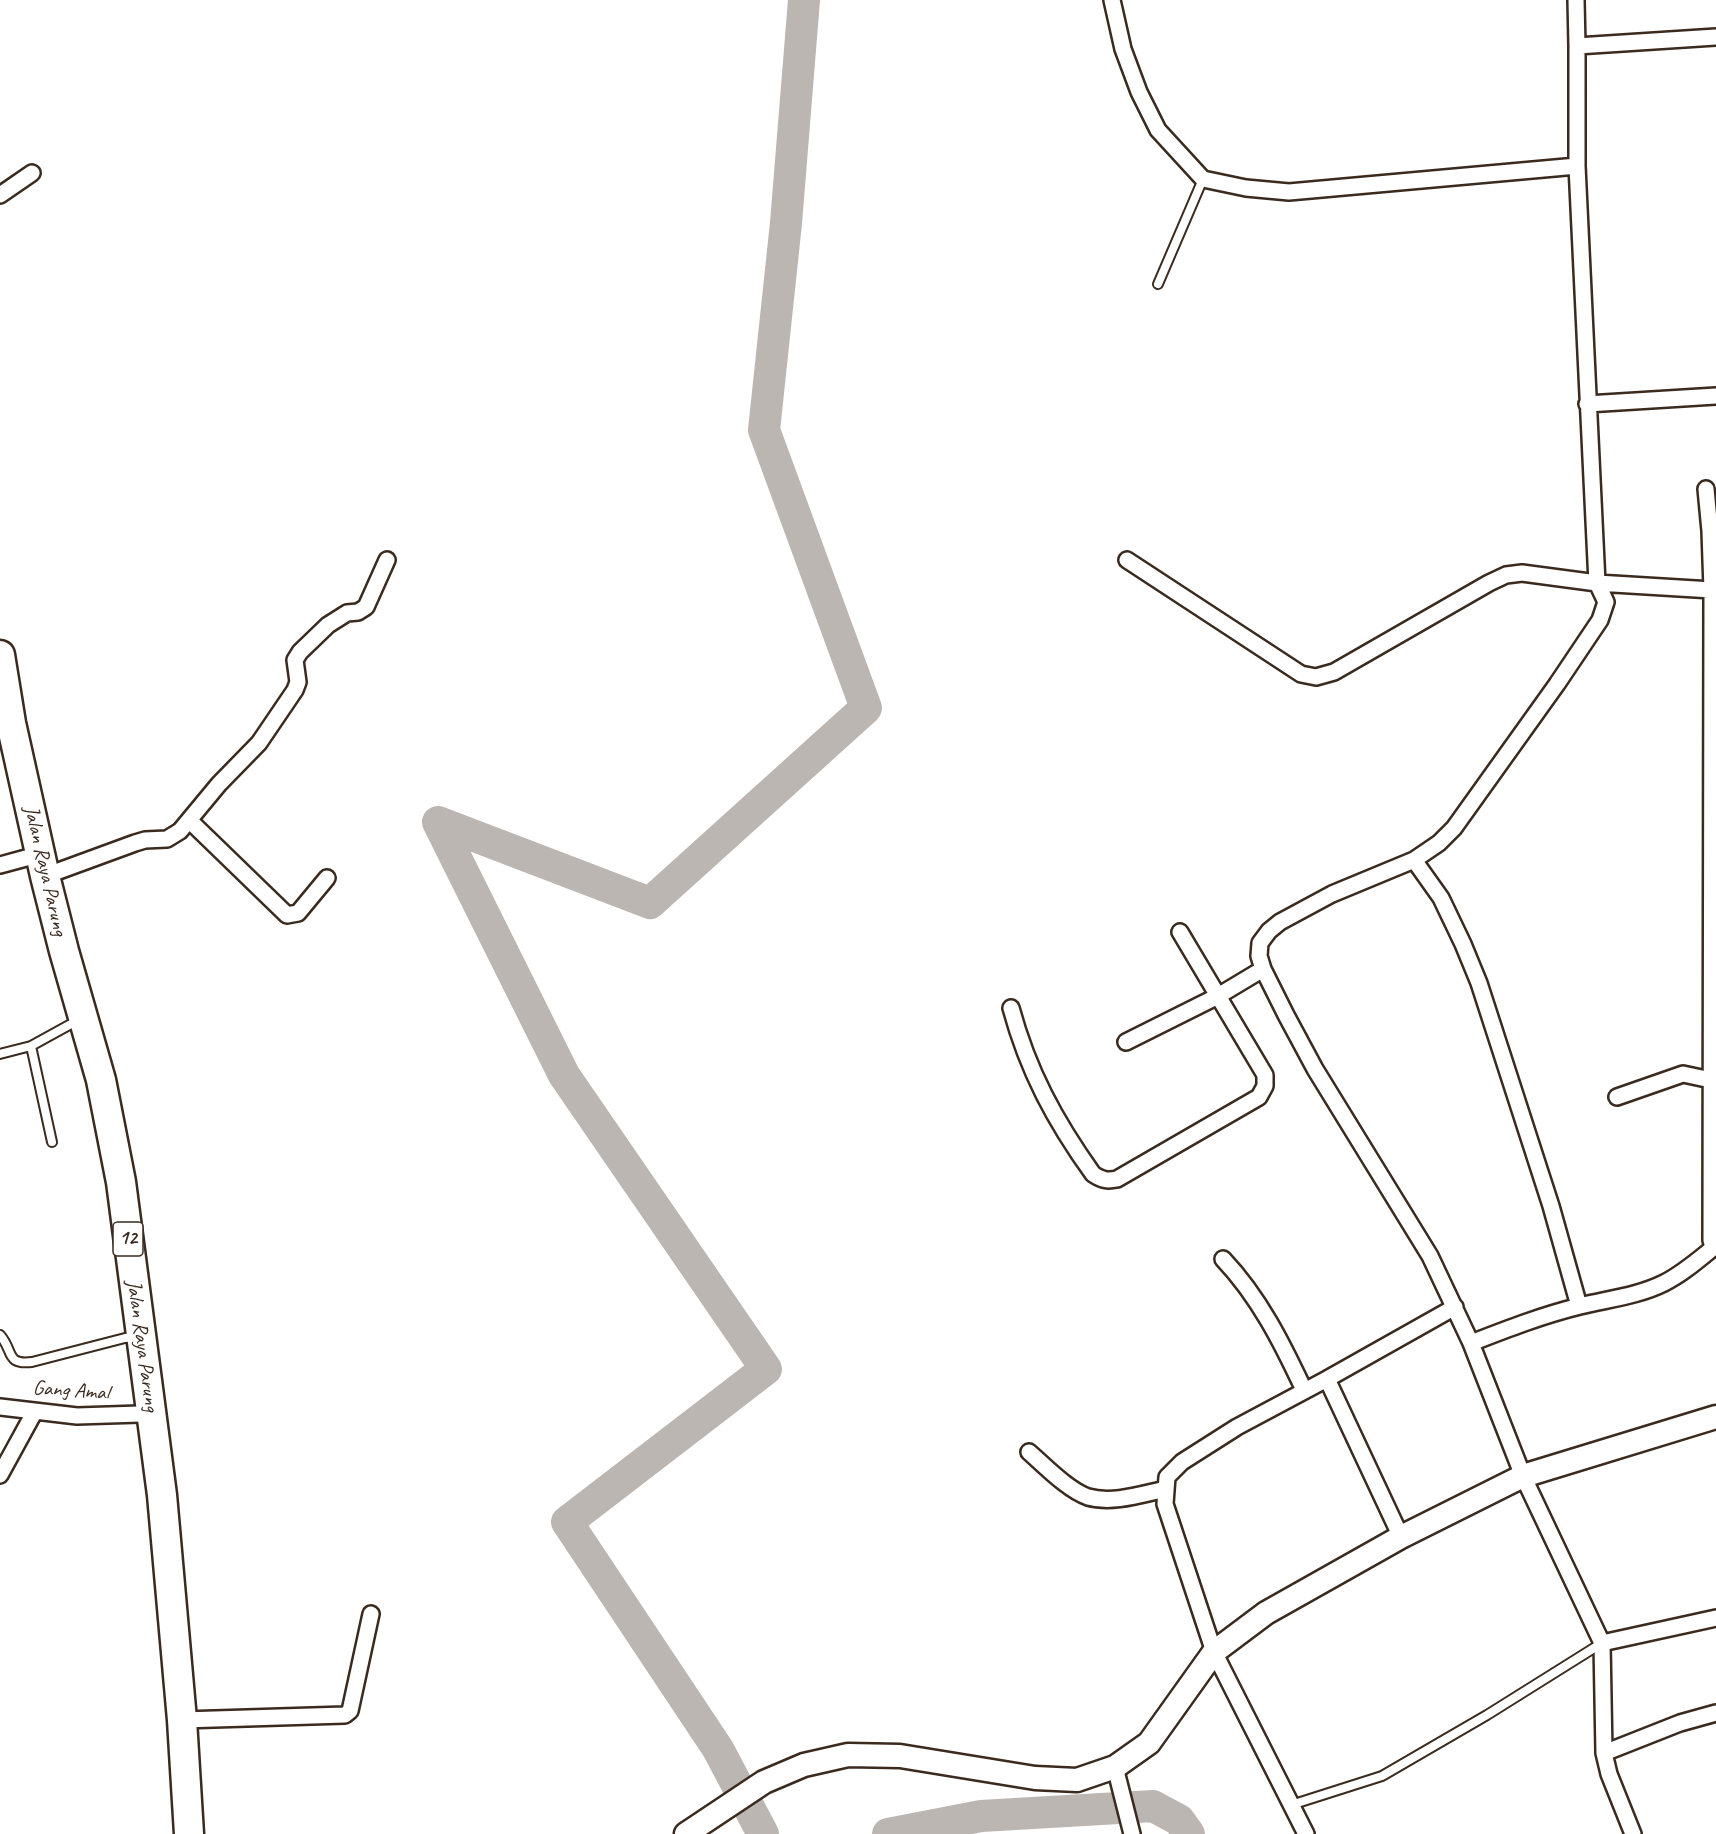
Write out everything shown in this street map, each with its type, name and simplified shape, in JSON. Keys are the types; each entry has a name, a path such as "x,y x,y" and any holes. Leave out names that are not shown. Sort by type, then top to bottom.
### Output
{"highway":[{"name":"Jalan Raya Parung","path":"0,655 11,723 24,866 64,951 101,1080 121,1182 174,1834"},
{"name":"Jalan Raya Parung","path":"0,735 24,866 90,1089 106,1170 121,1282 162,1495 182,1720 189,1834"}],"street":[{"path":"1112,0 1123,49 1139,92 1158,130 1203,179 1246,188 1289,192 1576,166"},
{"path":"1575,0 1576,166 1587,404 1597,583 1606,602 1599,620 1557,684 1454,828 1439,843 1414,860 1332,894 1280,922 1260,943 1259,957 1286,1016 1315,1068 1430,1257 1471,1343 1523,1476 1602,1643 1604,1753 1608,1774 1633,1834"},
{"path":"1577,46 1716,37"},
{"path":"0,195 32,173"},
{"path":"1587,404 1716,396"},
{"path":"1471,1343 1517,1325 1580,1306 1636,1293 1661,1284 1675,1278 1714,1247 1711,1240 1712,590 1706,489"},
{"path":"24,866 145,840 167,839 180,831 219,784 259,743 295,690 298,682 295,660 300,652 328,626 347,613 358,612 366,607 387,560"},
{"path":"1127,560 1301,674 1316,677 1334,672 1506,575 1522,573 1597,583 1712,590"},
{"path":"190,821 287,915 298,913 327,878"},
{"path":"1414,860 1441,898 1460,936 1479,983 1551,1206 1580,1306"},
{"path":"1011,1008 1029,1065 1047,1104 1073,1147 1100,1179 1107,1181 1117,1179 1259,1097 1265,1086 1265,1075 1180,933"},
{"path":"1126,1042 1218,996 1263,969"},
{"path":"1617,1097 1683,1074 1711,1080"},
{"path":"1223,1259 1253,1294 1284,1346 1304,1390"},
{"path":"1306,1834 1214,1652 1165,1504 1167,1478 1182,1462 1237,1427 1455,1307"},
{"path":"1327,1379 1401,1537"},
{"name":"Gang Amal","path":"0,1407 77,1416 140,1414"},
{"path":"0,1475 35,1411"},
{"path":"686,1834 764,1782 804,1766 848,1755 900,1756 1035,1778 1077,1780 1115,1767 1149,1743 1214,1652 1266,1613 1401,1537 1523,1476 1716,1417"},
{"path":"1029,1452 1068,1485 1087,1496 1105,1499 1122,1498 1166,1489"},
{"path":"182,1720 348,1714 371,1614"},
{"path":"1602,1643 1716,1618"},
{"path":"1604,1753 1680,1723 1716,1713"},
{"path":"1115,1767 1132,1834"}],"lane":[{"path":"1158,284 1203,179"},
{"path":"0,1054 31,1046 71,1024"},
{"path":"31,1046 52,1142"},
{"path":"0,1335 14,1360 20,1363 133,1337"},
{"path":"1290,1805 1382,1776 1487,1715 1602,1643"}],"waterway":[{"path":"763,1834 718,1749 567,1522 766,1369 564,1075 438,822 650,903 866,708 764,430 786,223 804,0"},
{"path":"888,1834 981,1816 1153,1806 1179,1820 1189,1834"}]}
